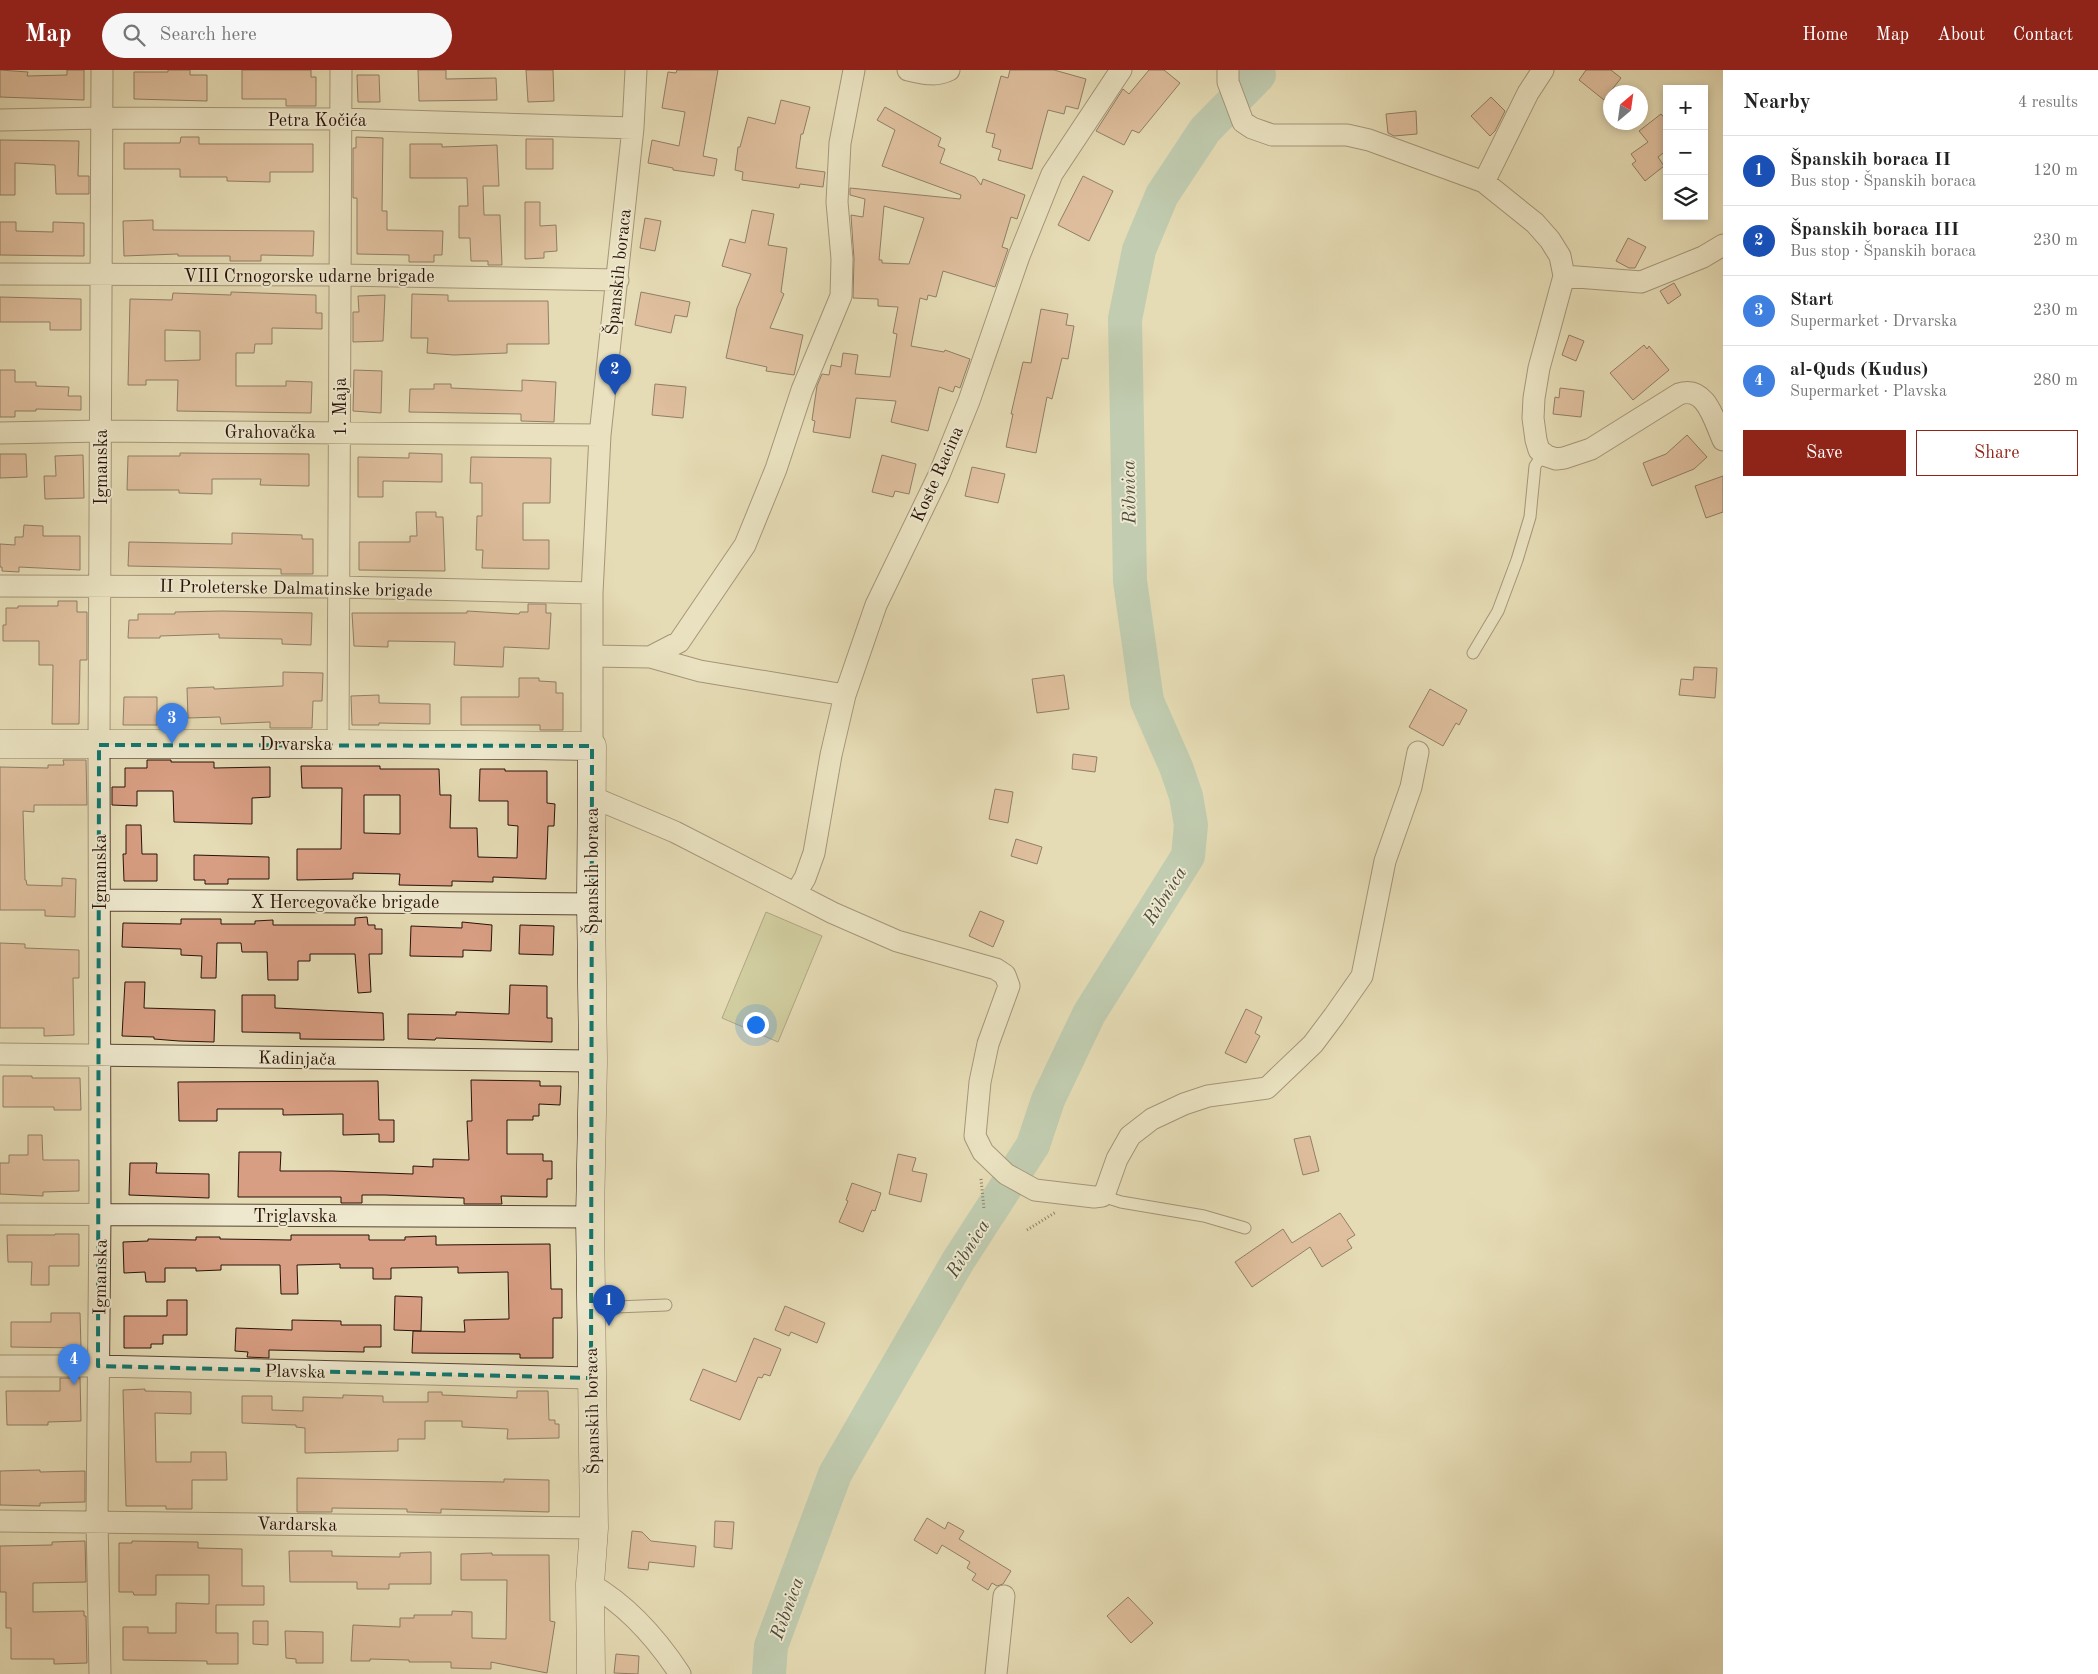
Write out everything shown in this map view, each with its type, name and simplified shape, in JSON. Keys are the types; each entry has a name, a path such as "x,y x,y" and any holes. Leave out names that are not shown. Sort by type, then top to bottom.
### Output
{"main road":[{"name":"Drvarska","path":"0,744 592,746"},
{"name":"Španskih boraca","path":"591,1674 590,1584 594,1528 590,1217 593,1061 591,904 592,746"}],"street":[{"name":"Igmanska","path":"100,1674 97,1521 100,1215 99,745 102,70"},
{"name":"1. Maja","path":"338,744 341,70"},
{"name":"Španskih boraca","path":"592,746 594,656 592,594 600,435 633,128 636,70"},
{"path":"650,657 679,642 745,545 776,469 802,390 840,296 842,259 837,202 840,143 854,70"},
{"path":"908,70 927,74 939,74 949,70"},
{"name":"Koste Racina","path":"796,894 805,878 814,853 831,755 845,696 876,605 939,475 969,401 1038,203 1052,174 1120,70"},
{"path":"1484,182 1528,93 1543,70"},
{"path":"1228,76 1243,122 1257,130 1272,135 1347,136 1369,140 1484,182 1535,223 1550,240 1560,256 1564,276 1539,368 1534,398 1533,418 1536,440 1539,450 1543,454 1556,459 1591,449 1679,394 1687,391 1695,392 1702,397 1723,440"},
{"name":"Petra Kočića","path":"0,120 102,118 341,119 633,128"},
{"path":"1564,276 1641,282 1703,258 1723,245"},
{"name":"VIII Crnogorske udarne brigade","path":"0,274 102,276 340,274 618,280"},
{"name":"Grahovačka","path":"0,433 101,431 600,435"},
{"name":"II Proleterske Dalmatinske brigade","path":"0,586 339,587 592,594"},
{"path":"594,656 650,657 700,671 845,696"},
{"path":"592,797 675,832 834,913 896,941 996,969 1005,975 1009,986 988,1044 980,1082 975,1136 984,1152 1006,1174 1035,1190 1094,1197 1102,1196 1106,1190 1117,1159 1130,1136 1152,1118 1208,1096 1267,1088 1313,1044 1334,1016 1362,976 1385,861 1411,787 1418,752"},
{"name":"X Hercegovačke brigade","path":"100,900 591,904"},
{"name":"Kadinjača","path":"0,1054 593,1061"},
{"name":"Triglavska","path":"0,1214 590,1217"},
{"name":"Plavska","path":"0,1366 98,1366 591,1378"},
{"name":"Vardarska","path":"0,1521 594,1528"},
{"path":"590,1584 612,1598 633,1616 680,1674"},
{"path":"996,1674 1004,1596"}],"lane":[{"path":"1473,653 1498,611 1517,560 1530,518 1535,466 1543,454"},
{"path":"1102,1196 1121,1202 1204,1216 1245,1228"},
{"path":"591,1308 666,1305"}],"highlighted area":[{"path":"99,745 592,746 591,1378 98,1366"}],"green space":[{"path":"766,912 822,936 778,1042 722,1018"}],"building":[{"path":"0,70 28,72 27,76 67,75 67,70 84,70 84,100 0,97"},
{"path":"168,70 190,70 190,75 207,75 207,101 134,99 134,72 168,72"},
{"path":"242,70 311,70 311,77 316,77 316,106 286,106 286,99 242,99"},
{"path":"418,70 446,70 446,79 496,78 497,100 419,101"},
{"path":"526,70 553,70 554,101 528,102"},
{"path":"677,70 718,70 703,156 717,159 714,176 673,170 673,168 648,163 652,140 679,146 685,112 662,108 668,72 676,73"},
{"path":"1010,70 1054,70 1086,79 1078,109 1066,106 1064,114 1048,110 1032,169 998,160 1001,150 992,147 995,134 986,132 1001,76 1008,78"},
{"path":"1149,70 1164,70 1180,83 1139,133 1132,130 1124,145 1096,131 1123,89 1129,94"},
{"path":"1586,70 1611,70 1621,78 1616,85 1603,85 1603,99 1579,80"},
{"path":"357,75 379,75 380,102 358,102"},
{"path":"1491,97 1505,111 1495,131 1490,136 1471,116"},
{"path":"781,100 810,107 803,134 801,134 796,168 825,172 823,187 800,184 799,188 742,180 743,172 735,170 738,147 740,147 748,117 775,124"},
{"path":"885,107 941,138 938,146 945,149 940,163 975,177 981,185 983,179 1025,195 1017,219 1011,217 1002,247 1008,249 995,287 943,271 936,297 928,295 927,300 920,298 911,346 944,352 945,350 970,359 960,388 955,386 953,392 939,387 928,431 891,422 896,401 856,398 850,438 813,432 815,421 812,420 817,386 822,374 829,375 831,365 841,367 843,353 858,355 855,374 890,377 897,334 893,333 898,307 878,306 878,299 853,298 854,259 851,215 863,217 865,199 850,195 850,188 960,199 961,195 882,166 895,130 877,120","holes":["884,206 924,218 909,264 882,263 882,260 879,260"]},
{"path":"1416,111 1417,134 1394,136 1388,133 1386,114"},
{"path":"1661,114 1663,116 1663,153 1658,157 1663,167 1645,181 1632,164 1636,161 1631,154 1648,142 1639,131 1648,130 1648,124"},
{"path":"181,137 199,137 199,144 313,144 313,172 270,172 270,182 227,181 227,177 180,177 180,169 124,169 124,143 180,143"},
{"path":"356,137 383,138 382,211 387,211 387,230 443,231 442,255 434,255 434,262 409,262 409,255 357,254 357,198 353,198 353,148 356,148"},
{"path":"526,139 553,139 553,169 526,169"},
{"path":"0,140 79,141 78,176 89,176 89,194 56,194 55,165 15,163 15,195 0,195"},
{"path":"410,144 442,144 442,147 497,145 499,186 483,186 484,215 500,215 502,265 488,265 488,261 471,261 470,238 459,238 459,206 468,206 467,178 410,178"},
{"path":"1083,176 1113,191 1089,241 1058,225"},
{"path":"525,202 540,202 540,226 556,225 557,251 544,252 544,258 525,259"},
{"path":"752,210 774,214 768,245 787,248 781,292 784,294 770,328 803,335 794,375 766,371 767,367 726,358 737,308 751,274 722,266 730,239 745,243"},
{"path":"645,218 661,221 655,251 640,248"},
{"path":"153,220 153,230 314,231 313,256 261,255 261,261 230,261 230,256 178,256 178,254 124,256 123,221"},
{"path":"0,222 16,222 16,231 53,232 53,222 84,223 84,256 0,255"},
{"path":"1628,238 1646,247 1635,268 1629,268 1616,261"},
{"path":"1674,283 1681,295 1668,304 1660,291"},
{"path":"231,292 316,295 316,313 322,313 322,329 272,328 272,344 255,344 254,353 236,353 236,386 286,386 286,381 312,382 311,413 177,411 178,380 146,380 146,385 128,385 130,299 172,300 173,293 231,295","holes":["165,330 200,331 200,360 165,361"]},
{"path":"641,292 690,302 687,317 675,315 671,333 635,325"},
{"path":"412,294 448,295 448,301 548,301 549,344 507,344 507,353 454,355 427,353 428,338 411,338"},
{"path":"385,295 383,341 353,342 353,312 359,312 358,296"},
{"path":"0,297 81,299 81,330 50,330 50,322 0,322"},
{"path":"1041,309 1068,314 1066,325 1074,326 1068,359 1062,358 1052,399 1047,397 1036,453 1006,447 1013,414 1011,414 1023,362 1031,363"},
{"path":"1569,335 1584,341 1576,361 1562,355"},
{"path":"1644,345 1647,349 1649,346 1669,370 1633,400 1610,373"},
{"path":"0,370 15,370 15,382 36,382 36,386 69,387 68,396 81,396 81,410 36,409 36,411 15,411 15,417 0,417"},
{"path":"354,370 382,371 381,413 353,411"},
{"path":"522,380 556,382 554,422 521,421 521,414 409,412 410,389 434,389 434,384 451,384 451,388 522,391"},
{"path":"655,384 686,387 683,418 652,415"},
{"path":"1560,388 1584,391 1581,417 1553,414 1555,397 1559,398"},
{"path":"1687,435 1707,457 1694,469 1652,486 1643,463 1666,454"},
{"path":"180,453 309,454 309,486 260,485 261,479 212,479 212,494 179,493 179,490 127,490 128,456 180,456"},
{"path":"409,453 442,454 442,482 383,481 383,497 358,497 358,457 409,458"},
{"path":"0,454 26,454 27,477 0,478"},
{"path":"83,455 84,498 45,499 44,476 56,476 55,456"},
{"path":"882,455 916,464 909,494 895,491 893,497 872,492"},
{"path":"471,457 551,458 550,503 523,503 523,540 549,540 549,569 482,568 483,550 476,550 477,516 482,516 482,483 470,483"},
{"path":"972,467 1005,474 998,503 965,496"},
{"path":"1723,476 1723,512 1706,518 1695,486"},
{"path":"416,512 436,512 436,517 443,517 445,571 359,570 359,542 410,542 410,536 417,536"},
{"path":"24,525 43,526 43,536 80,536 80,570 19,567 19,572 2,571 2,567 0,567 0,544 15,545 15,537 23,537"},
{"path":"232,533 302,535 302,539 313,539 313,574 281,574 281,569 128,566 129,542 232,544"},
{"path":"58,601 77,601 77,612 87,612 87,660 80,660 79,724 52,724 53,665 39,665 39,641 3,641 3,625 6,625 6,608 18,608 18,606 58,606"},
{"path":"528,604 546,604 546,613 551,613 549,649 504,647 503,667 454,665 455,642 388,641 388,647 354,646 352,613 467,613 467,611 519,614 520,612 528,612"},
{"path":"222,611 312,613 311,645 282,644 282,639 219,638 219,634 128,638 129,620 138,620 138,614"},
{"path":"1694,667 1717,668 1715,698 1679,695 1681,679 1693,680"},
{"path":"283,672 323,673 322,701 313,701 312,728 270,728 270,722 221,724 220,717 188,718 187,688 214,687 214,689 283,686"},
{"path":"1064,675 1069,709 1037,713 1032,679"},
{"path":"519,678 539,678 539,681 556,682 556,693 563,693 563,730 540,730 540,725 461,725 461,697 519,697"},
{"path":"1430,689 1467,710 1459,725 1456,723 1443,746 1409,727"},
{"path":"379,695 379,703 430,704 430,724 379,723 379,725 352,725 351,696"},
{"path":"124,697 157,697 157,725 123,725"},
{"path":"1073,754 1097,757 1095,772 1072,769"},
{"path":"63,760 86,760 87,805 34,805 34,812 23,811 25,880 27,885 62,886 62,878 76,879 75,917 45,916 45,910 0,910 0,767 48,768 48,765 64,765"},
{"path":"147,760 214,762 214,768 270,767 270,797 252,798 252,824 174,822 173,791 137,791 137,806 112,805 112,787 125,787 125,768 147,768"},
{"path":"301,766 380,766 380,769 439,769 440,795 451,795 450,828 477,828 478,857 517,858 518,826 508,825 508,801 479,801 480,769 547,771 547,803 555,804 554,826 548,826 546,879 493,877 493,882 452,881 452,886 399,885 400,874 353,873 353,879 297,880 297,849 341,849 342,788 302,788","holes":["364,795 400,795 400,834 364,833"]},
{"path":"995,789 1013,792 1008,823 989,819"},
{"path":"126,825 141,825 142,854 157,854 157,881 124,881 123,854 126,854"},
{"path":"1016,839 1042,847 1037,864 1011,856"},
{"path":"194,855 269,857 269,879 228,879 228,884 205,884 205,880 194,880"},
{"path":"980,911 1004,921 993,947 969,936"},
{"path":"367,917 368,925 375,925 375,929 382,929 382,954 369,954 371,992 358,993 355,954 310,954 310,961 298,961 298,980 268,980 267,952 242,952 241,943 217,943 216,978 201,978 202,956 181,955 181,949 122,947 123,923 181,924 181,919 221,919 221,924 255,924 255,921 273,920 273,925 355,925 355,918"},
{"path":"462,922 492,925 491,951 463,950 463,957 410,956 411,926 462,928"},
{"path":"520,925 554,926 553,955 519,954"},
{"path":"0,943 25,944 25,948 79,950 79,978 73,978 74,1035 44,1036 44,1028 0,1028"},
{"path":"125,982 145,982 144,1008 215,1010 214,1042 122,1036"},
{"path":"510,985 547,986 547,1018 552,1018 552,1042 436,1038 435,1040 408,1039 408,1014 456,1015 456,1012 509,1014"},
{"path":"242,995 275,995 275,1008 383,1013 384,1040 300,1039 300,1033 242,1032"},
{"path":"1246,1009 1262,1017 1255,1033 1260,1036 1246,1063 1225,1053"},
{"path":"3,1076 80,1078 81,1110 54,1110 54,1107 3,1107"},
{"path":"471,1080 540,1081 540,1086 561,1086 560,1105 539,1104 539,1116 533,1116 533,1120 507,1120 507,1154 543,1154 543,1161 552,1161 552,1179 547,1179 547,1197 501,1196 502,1204 464,1204 464,1198 385,1195 362,1195 362,1203 341,1203 341,1197 238,1197 239,1152 281,1152 280,1171 413,1174 413,1166 433,1167 433,1159 469,1160 467,1121 472,1121"},
{"path":"378,1081 379,1120 394,1120 394,1142 379,1142 379,1134 343,1135 343,1114 283,1115 283,1109 217,1109 217,1121 179,1121 178,1082"},
{"path":"28,1135 42,1135 43,1160 79,1160 79,1191 43,1192 43,1196 0,1194 0,1163 9,1163 9,1155 28,1155"},
{"path":"1310,1136 1319,1171 1303,1175 1294,1139"},
{"path":"898,1154 916,1158 912,1171 927,1174 921,1202 889,1194"},
{"path":"130,1163 157,1163 156,1173 209,1174 209,1198 129,1195"},
{"path":"852,1183 881,1193 875,1211 872,1210 863,1232 839,1222 848,1201 846,1200"},
{"path":"1340,1213 1355,1235 1347,1240 1352,1248 1322,1267 1310,1247 1252,1287 1235,1262 1283,1229 1292,1243"},
{"path":"79,1234 79,1266 49,1266 49,1285 31,1285 32,1262 8,1262 7,1235"},
{"path":"291,1235 369,1235 369,1240 405,1240 405,1237 436,1236 436,1245 550,1244 551,1289 562,1289 562,1318 553,1318 553,1358 520,1358 520,1354 412,1353 413,1331 465,1332 464,1320 509,1319 508,1272 458,1273 458,1267 391,1268 391,1279 373,1279 373,1268 340,1268 340,1264 297,1265 298,1294 281,1294 280,1265 221,1265 221,1270 196,1271 196,1268 165,1268 165,1282 146,1282 145,1272 124,1273 123,1242 148,1241 148,1239 196,1240 196,1237 291,1240"},
{"path":"395,1296 422,1297 421,1331 394,1330"},
{"path":"167,1300 187,1300 187,1335 163,1335 163,1344 151,1344 151,1348 124,1348 124,1316 167,1316"},
{"path":"785,1306 825,1323 817,1343 791,1332 789,1336 775,1330"},
{"path":"51,1313 80,1313 81,1348 11,1347 11,1322 51,1322"},
{"path":"292,1320 341,1321 341,1325 381,1325 381,1347 364,1347 364,1352 269,1350 269,1358 247,1357 248,1352 235,1351 236,1328 292,1330"},
{"path":"754,1338 781,1349 770,1376 764,1374 762,1378 758,1377 740,1420 690,1400 703,1369 736,1382"},
{"path":"60,1378 80,1378 81,1421 48,1422 48,1425 7,1425 6,1391 60,1391"},
{"path":"145,1389 145,1391 191,1392 191,1414 155,1413 156,1462 191,1462 191,1452 226,1452 227,1480 192,1480 192,1509 166,1509 166,1506 126,1506 123,1390"},
{"path":"517,1391 548,1391 549,1420 555,1420 555,1424 559,1424 559,1438 507,1439 508,1429 462,1427 462,1421 425,1421 425,1439 398,1439 398,1451 305,1453 305,1428 296,1427 296,1425 242,1423 242,1396 272,1396 272,1410 303,1411 303,1397 383,1396 383,1402 428,1402 428,1392 442,1392 442,1395 517,1398"},
{"path":"40,1470 40,1472 85,1471 85,1502 40,1503 40,1506 0,1505 0,1471"},
{"path":"297,1478 504,1482 504,1479 549,1480 549,1512 441,1509 441,1513 407,1512 407,1509 332,1508 332,1512 297,1512"},
{"path":"927,1518 945,1529 948,1522 964,1531 959,1539 1011,1571 1003,1584 997,1586 992,1583 988,1590 972,1580 976,1574 967,1568 970,1562 942,1545 937,1554 914,1540"},
{"path":"715,1521 734,1522 732,1549 714,1547"},
{"path":"632,1531 642,1532 651,1541 696,1546 694,1567 649,1562 648,1570 628,1568"},
{"path":"85,1541 86,1582 33,1583 33,1612 84,1611 84,1616 86,1616 87,1663 54,1664 54,1659 11,1659 11,1628 6,1628 6,1592 0,1592 0,1546 52,1545 52,1542"},
{"path":"132,1541 198,1542 198,1548 242,1549 242,1586 264,1586 264,1605 216,1605 216,1633 238,1633 238,1664 207,1664 207,1661 123,1660 123,1627 148,1627 148,1633 176,1633 176,1603 209,1604 209,1575 156,1575 156,1595 134,1595 133,1592 119,1592 119,1543 132,1543"},
{"path":"289,1551 332,1551 332,1556 400,1557 400,1553 431,1552 431,1584 389,1584 389,1589 357,1589 357,1582 290,1582"},
{"path":"492,1553 492,1555 549,1555 550,1621 555,1622 547,1673 491,1662 491,1669 451,1668 451,1662 409,1662 409,1660 370,1659 370,1661 351,1661 353,1625 400,1627 400,1618 414,1618 414,1615 452,1615 452,1611 472,1612 472,1638 506,1639 507,1580 461,1580 461,1554"},
{"path":"1128,1597 1153,1623 1131,1643 1107,1616"},
{"path":"253,1621 268,1621 268,1645 253,1644"},
{"path":"285,1631 323,1632 323,1663 296,1663 296,1659 286,1658"},
{"path":"616,1654 639,1656 638,1674 614,1673"}],"waterway":[{"name":"Ribnica","path":"769,1674 771,1646 835,1474 958,1261 1033,1145 1048,1100 1089,1014 1188,856 1191,825 1186,796 1176,767 1147,701 1130,581 1125,319 1139,250 1162,195 1205,130 1259,75"}],"place":[{"name":"Španskih boraca III","path":"615,395"},
{"name":"Start","path":"172,744"},
{"name":"Španskih boraca II","path":"609,1326"},
{"name":"al-Quds (Kudus)","path":"74,1385"}]}
